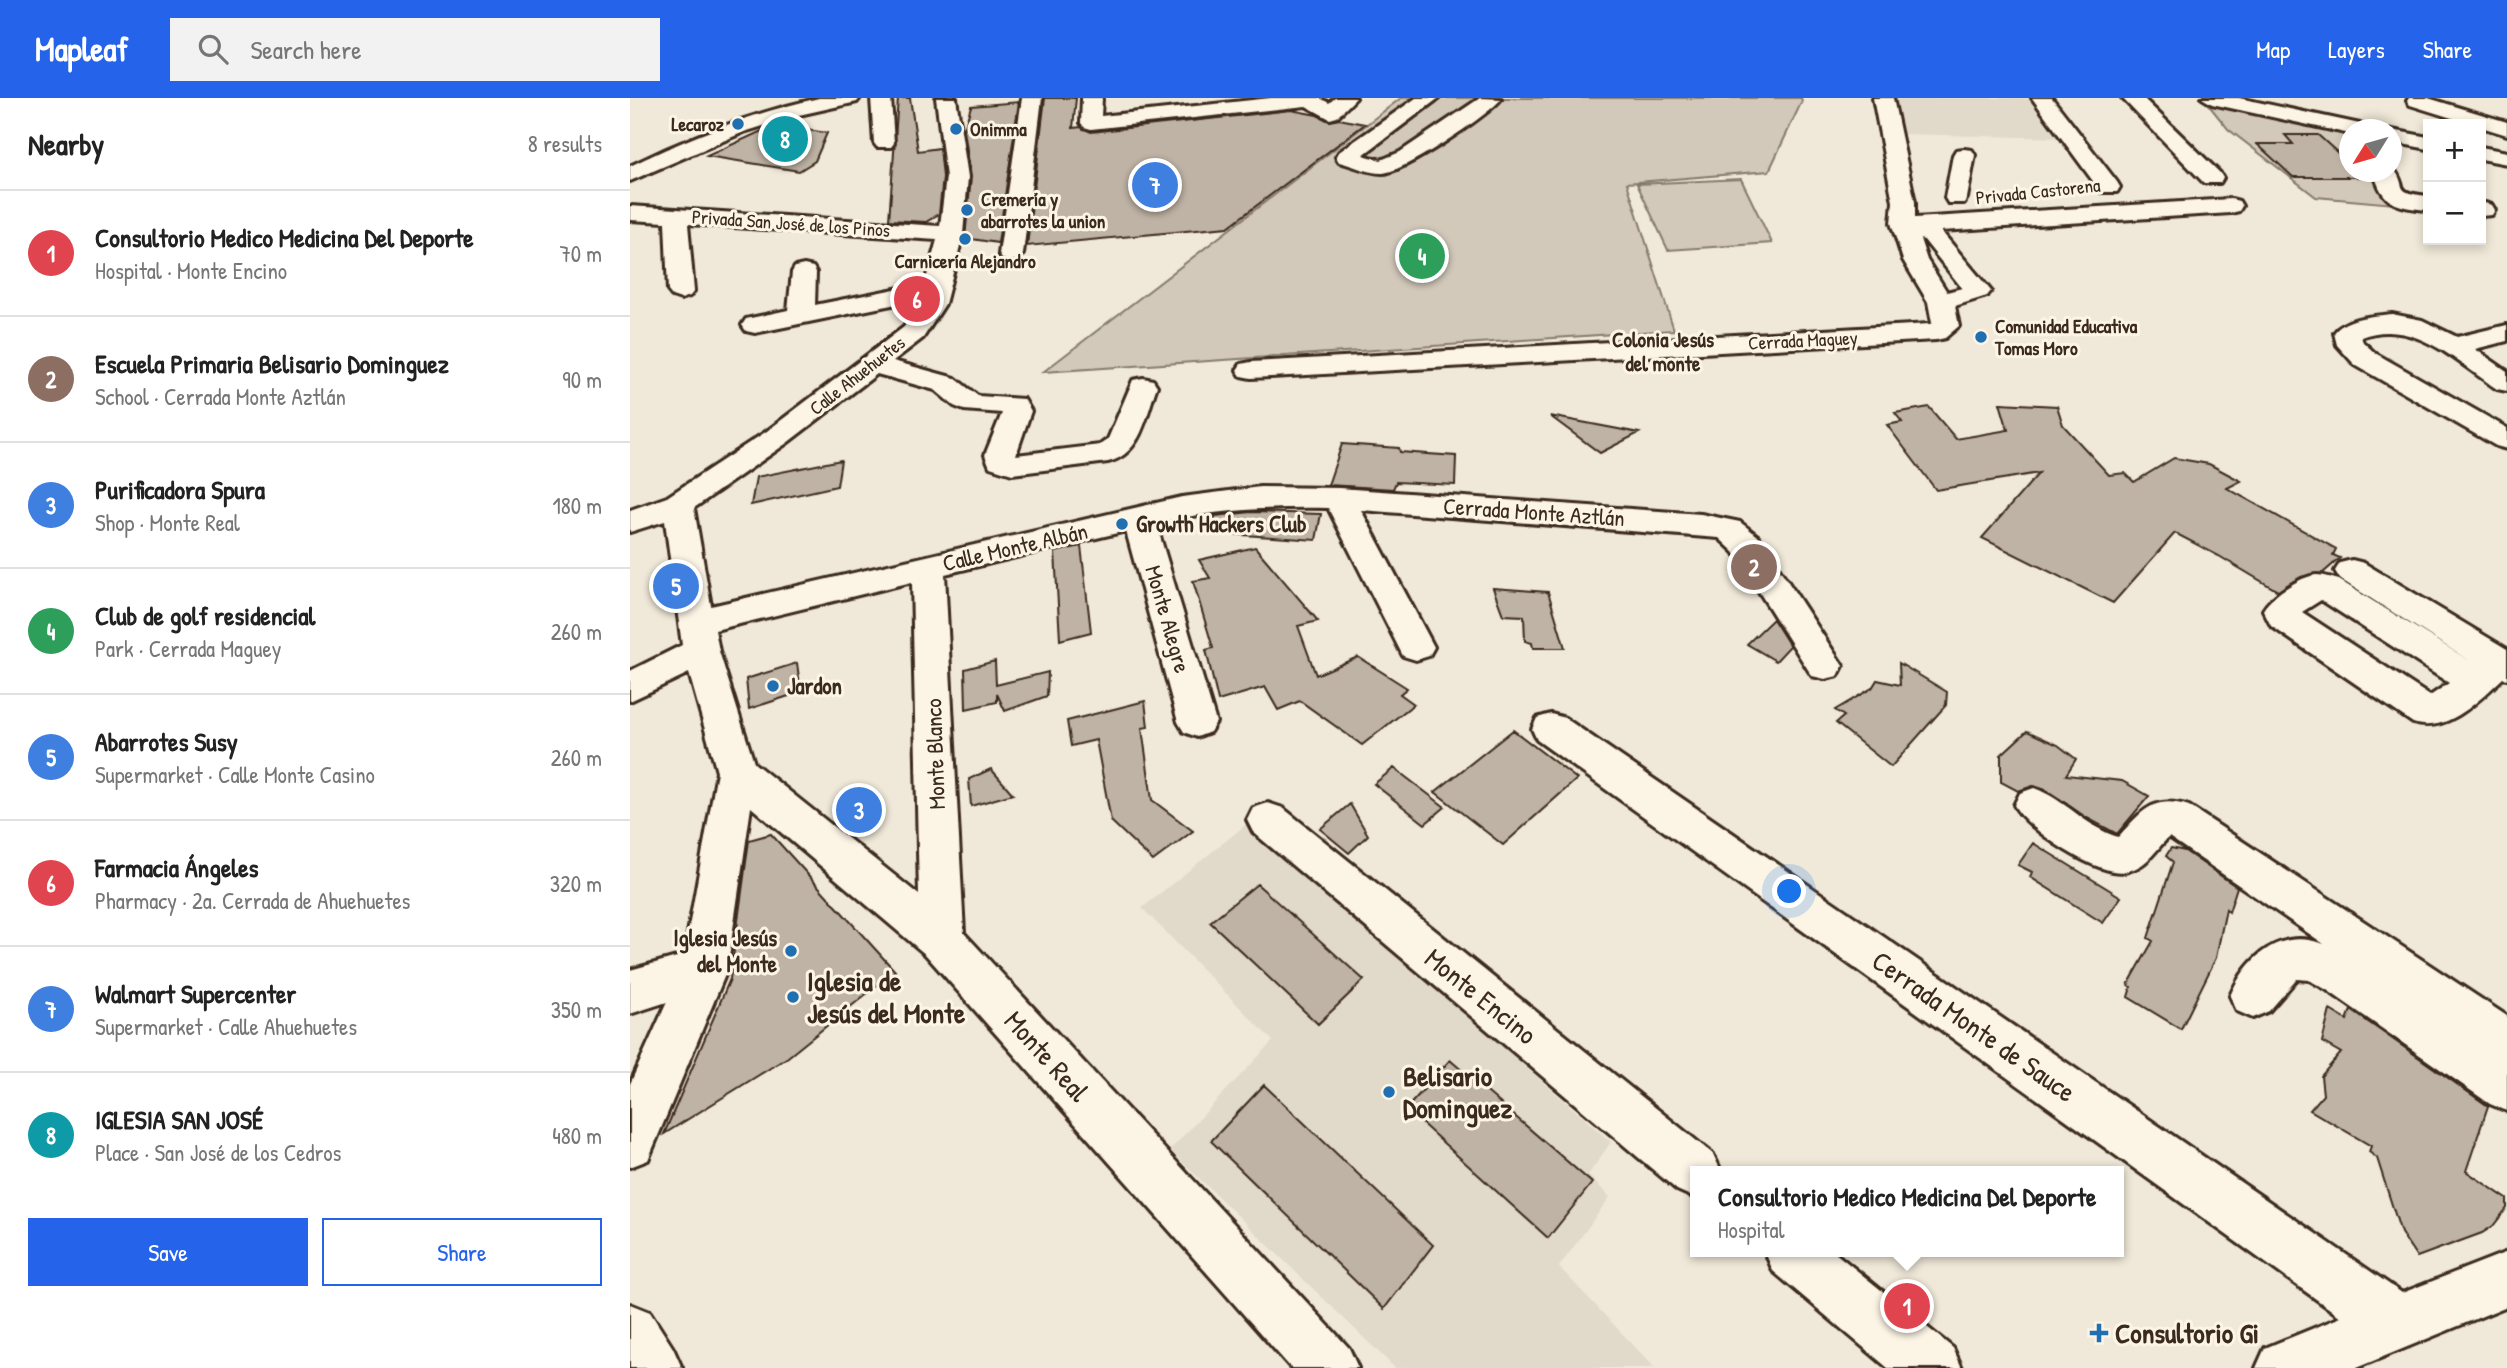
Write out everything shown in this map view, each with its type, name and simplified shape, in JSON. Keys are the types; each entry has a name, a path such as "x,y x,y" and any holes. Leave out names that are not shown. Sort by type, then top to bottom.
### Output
{"street":[{"path":"632,172 724,131 817,100 850,98"},
{"path":"881,98 884,143"},
{"name":"Calle Ahuehuetes","path":"630,522 678,504 777,437 914,331 932,304 951,234 957,177 946,98"},
{"path":"1091,98 1091,123 1129,108 1308,99 1330,113 1346,98"},
{"path":"1429,98 1347,157 1382,167 1408,157 1495,98"},
{"path":"1883,98 1904,202 1905,227 1914,260 1941,302 1978,291 1933,235 1905,227"},
{"name":"Privada Castorena","path":"2042,98 2109,187 2083,190"},
{"path":"2132,98 2212,178"},
{"path":"2212,98 2339,125"},
{"path":"1011,254 1032,100"},
{"path":"2417,101 2507,129"},
{"path":"1388,127 1445,132"},
{"path":"1388,127 1408,157"},
{"path":"2402,138 2423,142"},
{"path":"2486,154 2507,158"},
{"path":"1956,198 1964,155"},
{"path":"2387,182 2393,195 2423,203"},
{"name":"Privada Castorena","path":"1904,202 1980,197"},
{"path":"1905,227 2231,206"},
{"name":"Privada San José de los Pinos","path":"630,213 951,234"},
{"path":"676,216 681,291"},
{"path":"801,316 804,272"},
{"path":"755,325 936,288"},
{"name":"Cerrada Maguey","path":"1251,370 1914,334 1936,331 1946,326 1941,302"},
{"path":"2507,383 2431,332 2404,323 2379,321 2347,333 2350,345 2365,359 2507,440"},
{"path":"2454,346 2507,332"},
{"path":"872,364 946,384 964,400 974,404 1014,405 1017,411 1000,455 1000,460 1012,466 1108,453 1121,444 1125,437 1143,386"},
{"name":"Calle Monte Albán","path":"630,687 698,636 928,567 1217,501 1260,497 1339,498"},
{"path":"1339,498 1416,647"},
{"name":"Cerrada Monte Aztlán","path":"1339,498 1701,524 1729,529 1746,544 1825,666"},
{"path":"630,1142 704,970 737,772 698,636 678,504"},
{"name":"Monte Alegre","path":"1138,517 1197,722"},
{"name":"Monte Blanco","path":"928,567 942,941"},
{"path":"2352,571 2493,670"},
{"path":"2316,587 2327,588 2493,670 2436,712 2427,713 2283,617 2280,610 2316,587"},
{"name":"Cerrada Monte de Sauce","path":"1551,729 2397,1323"},
{"name":"Monte Real","path":"737,772 942,941 1329,1368"},
{"path":"2034,805 2101,850 2119,855 2129,854 2157,820 2165,816 2174,818 2507,1043"},
{"name":"Monte Encino","path":"1268,820 1690,1168"},
{"path":"2253,996 2276,965 2295,957 2315,959 2343,975 2507,1087"},
{"path":"630,992 704,970"},
{"path":"1798,1257 1933,1368"},
{"path":"2285,1368 2507,1279"},
{"path":"630,1332 653,1368"}],"shaded area":[{"path":"1401,98 1801,98 1802,101 1769,171 1627,183 1674,330 1043,372"},
{"path":"1887,98 2030,98 2061,138 1900,134"},
{"path":"2207,103 2339,130 2339,182 2388,182 2394,204 2316,197 2228,129"},
{"path":"1741,179 1772,243 1668,250 1637,184"},
{"name":"Belisario Dominguez","path":"1248,823 1611,1142 1588,1175 1610,1197 1559,1267 1655,1368 1395,1368 1170,1150 1273,1041 1142,908"}],"building":[{"path":"898,98 910,98 918,151 940,148 943,177 939,214 926,222 889,220"},
{"path":"1045,98 1076,98 1073,128 1081,127 1091,132 1291,110 1317,115 1329,121 1339,119 1365,124 1228,227 1027,246"},
{"path":"1019,102 998,243 965,238 971,177 964,130 971,106"},
{"path":"775,125 827,133 815,161 799,171 707,156"},
{"path":"2285,135 2318,135 2339,154 2339,177 2293,177 2257,144 2293,144"},
{"path":"2000,403 2057,406 2063,425 2109,475 2125,473 2134,482 2174,458 2209,464 2241,481 2227,488 2336,549 2333,555 2340,558 2323,573 2301,577 2278,591 2175,533 2113,603 1982,538 2039,473 1936,490 1887,425 1902,422 1895,413 1929,407 1956,439 2008,430"},
{"path":"1550,416 1639,433 1600,453"},
{"path":"1342,444 1456,456 1455,485 1396,482 1393,489 1328,485"},
{"path":"841,460 837,486 751,505 756,477"},
{"path":"1251,512 1321,514 1316,540 1214,533 1215,516"},
{"path":"1081,546 1091,632 1060,640 1055,552"},
{"path":"1255,547 1318,621 1298,626 1316,675 1358,657 1407,688 1400,694 1414,704 1362,745 1300,701 1278,710 1265,687 1218,701 1206,650 1213,648 1193,581 1210,578 1199,560"},
{"path":"1493,588 1548,592 1565,648 1533,648 1532,643 1525,641 1524,616 1503,615"},
{"path":"1773,619 1790,646 1776,661 1747,644"},
{"path":"995,661 996,685 1048,672 1047,696 1005,711 997,694 997,702 966,709 965,669"},
{"name":"Jardon","path":"797,663 801,692 749,709 746,679"},
{"path":"1899,663 1947,692 1946,705 1891,767 1836,723 1844,716 1835,710 1872,688 1877,680 1900,685"},
{"path":"1145,701 1148,727 1142,728 1152,800 1193,831 1153,861 1111,821 1096,740 1071,746 1067,721"},
{"path":"1513,730 1577,779 1503,845 1435,792"},
{"path":"2027,731 2058,745 2076,759 2066,775 2122,781 2149,796 2117,834 2087,818 2046,790 2033,786 2018,791 2001,782 2001,755"},
{"path":"1394,768 1445,807 1425,824 1374,784"},
{"path":"991,769 1013,794 971,806 969,779"},
{"path":"1350,804 1368,835 1349,853 1320,829"},
{"name":"Iglesia de Jesús del Monte","path":"771,834 895,971 788,1057 664,1134 730,979 749,840"},
{"path":"2033,843 2121,897 2103,923 2030,877 2032,872 2018,865"},
{"path":"2171,848 2185,851 2237,887 2229,912 2226,909 2216,958 2181,1029 2128,997 2131,987 2128,985 2153,941 2148,938 2173,862 2166,856"},
{"path":"1257,884 1364,980 1318,1024 1210,922"},
{"path":"2330,1010 2347,1020 2351,1010 2488,1106 2466,1171 2507,1199 2507,1208 2493,1226 2482,1233 2417,1257 2401,1233 2377,1158 2369,1152 2371,1146 2310,1110 2323,1095 2321,1076 2341,1053 2322,1042"},
{"path":"1450,1060 1592,1183 1548,1238 1406,1109"},
{"path":"1264,1085 1433,1245 1384,1309 1211,1141"}],"place":[{"name":"Lecaroz","path":"738,124"},
{"name":"Onimma","path":"956,129"},
{"name":"IGLESIA SAN JOSÉ","path":"785,139"},
{"name":"Walmart Supercenter","path":"1155,185"},
{"name":"Cremería y abarrotes la union","path":"967,210"},
{"name":"Carnicería Alejandro","path":"965,239"},
{"name":"Club de golf residencial","path":"1422,256"},
{"name":"Farmacia Ángeles","path":"917,299"},
{"name":"Comunidad Educativa Tomas Moro","path":"1981,337"},
{"name":"Growth Hackers Club","path":"1122,524"},
{"name":"Escuela Primaria Belisario Dominguez","path":"1754,567"},
{"name":"Abarrotes Susy","path":"676,586"},
{"name":"Jardon","path":"773,686"},
{"name":"Purificadora Spura","path":"859,810"},
{"name":"Iglesia Jesús del Monte","path":"791,951"},
{"name":"Iglesia de Jesús del Monte","path":"793,997"},
{"name":"Belisario Dominguez","path":"1389,1092"},
{"name":"Consultorio Medico Medicina Del Deporte","path":"1907,1306"},
{"name":"Consultorio Gi","path":"2099,1333"}],"district":[{"name":"Colonia Jesús del monte","path":"1663,352"}]}
